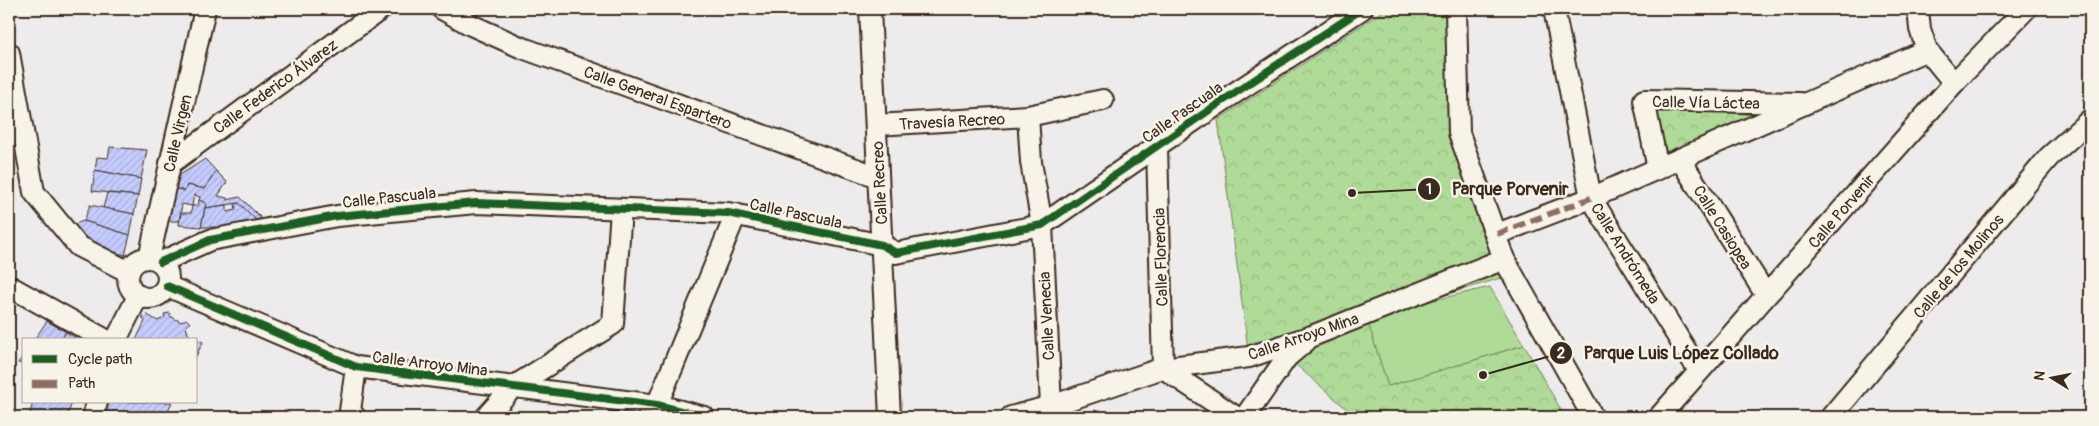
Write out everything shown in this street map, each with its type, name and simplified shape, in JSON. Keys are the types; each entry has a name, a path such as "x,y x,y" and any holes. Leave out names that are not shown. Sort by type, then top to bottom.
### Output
{"street":[{"name":"Calle Virgen","path":"155,260 170,164 205,9"},
{"name":"Calle Federico Álvarez","path":"170,164 381,9"},
{"name":"Calle General Espartero","path":"442,9 471,26 520,47 878,176"},
{"name":"Calle Recreo","path":"870,9 890,417"},
{"name":"Calle Pascuala","path":"155,260 210,240 336,216 476,203 736,214 882,244 896,253 1042,225 1362,9"},
{"path":"1456,9 1460,133 1497,234 1504,259 1593,417"},
{"name":"Calle Andrómeda","path":"1554,9 1591,198 1699,371"},
{"path":"1918,9 1920,29 1927,50 1954,83"},
{"name":"Calle Porvenir","path":"1659,417 1954,83 2026,9"},
{"name":"Calle Vía Láctea","path":"1497,234 1591,198 1927,50"},
{"path":"9,53 34,192 78,246 129,272"},
{"name":"Travesía Recreo","path":"876,125 1028,116 1103,100"},
{"name":"Calle Vía Láctea","path":"1658,169 1644,100 1807,103"},
{"name":"Travesía Recreo","path":"1028,116 1031,162 1042,225"},
{"name":"Calle de los Molinos","path":"1831,417 2049,157 2090,120"},
{"name":"Calle Florencia","path":"1157,147 1164,368"},
{"name":"Calle Casiopea","path":"1680,159 1766,295"},
{"path":"486,417 513,387 613,324 622,209"},
{"path":"663,410 736,214"},
{"name":"Calle Venecia","path":"1041,412 1042,225"},
{"name":"Calle Arroyo Mina","path":"1011,417 1041,412 1164,368 1248,357 1312,336 1504,259"},
{"path":"155,260 168,273 167,286 163,292 151,298 138,296 129,285 129,272 136,261 155,260"},
{"path":"9,286 102,338"},
{"name":"Calle Arroyo Mina","path":"167,286 356,367 513,387 704,417"},
{"path":"117,338 138,296"},
{"path":"1246,417 1287,357 1312,336"},
{"path":"355,417 350,411 356,367"},
{"path":"1164,368 1236,417"},
{"path":"93,417 96,404"}],"green space":[{"path":"1386,9 1447,9 1459,133 1501,278 1367,319 1388,386 1524,345 1565,417 1356,417 1295,364 1312,336 1249,357 1218,120"},
{"path":"1655,107 1755,115 1665,155"},
{"path":"1490,287 1524,345 1388,386 1366,316"}],"building":[{"path":"110,147 147,150 141,179 95,170 97,157 108,158"},
{"path":"205,159 216,171 205,189 187,185 185,191 174,188 177,177"},
{"path":"95,170 141,179 138,196 92,191"},
{"path":"216,171 227,182 218,196 227,198 227,200 240,197 264,221 258,222 239,203 205,208 206,203 199,200 200,197 194,195 192,206 182,204 179,221 166,221 174,188 185,191 187,185 205,189"},
{"path":"107,193 138,196 134,214 103,208"},
{"path":"199,200 206,203 201,227 179,225 181,213 191,213 192,206 198,206"},
{"path":"239,203 258,222 216,229 215,227 201,227 205,208 227,205 227,212 236,210 235,204"},
{"path":"90,205 134,214 130,235 84,221"},
{"path":"84,221 130,235 125,255 92,247 71,225"},
{"path":"170,313 170,316 181,322 186,319 190,323 186,327 189,336 194,338 137,338 145,321 142,317 147,314 158,321 165,317 164,314"},
{"path":"47,321 66,332 62,338 35,338"},
{"path":"66,332 76,338 62,338"},
{"path":"198,340 203,342 198,352"},
{"path":"32,404 71,404 67,417 29,417"},
{"path":"109,404 171,404 165,417 111,417 104,414"}],"marked path":[{"path":"1497,234 1591,198"}],"cycle path":[{"path":"161,262 210,240 337,216 476,203 728,213 882,245 896,253 1042,225 1221,102 1362,9"},
{"path":"167,286 356,367 657,405 704,417"}],"place":[{"name":"Parque Porvenir","path":"1352,193"},
{"name":"Parque Luis López Collado","path":"1483,375"}]}
